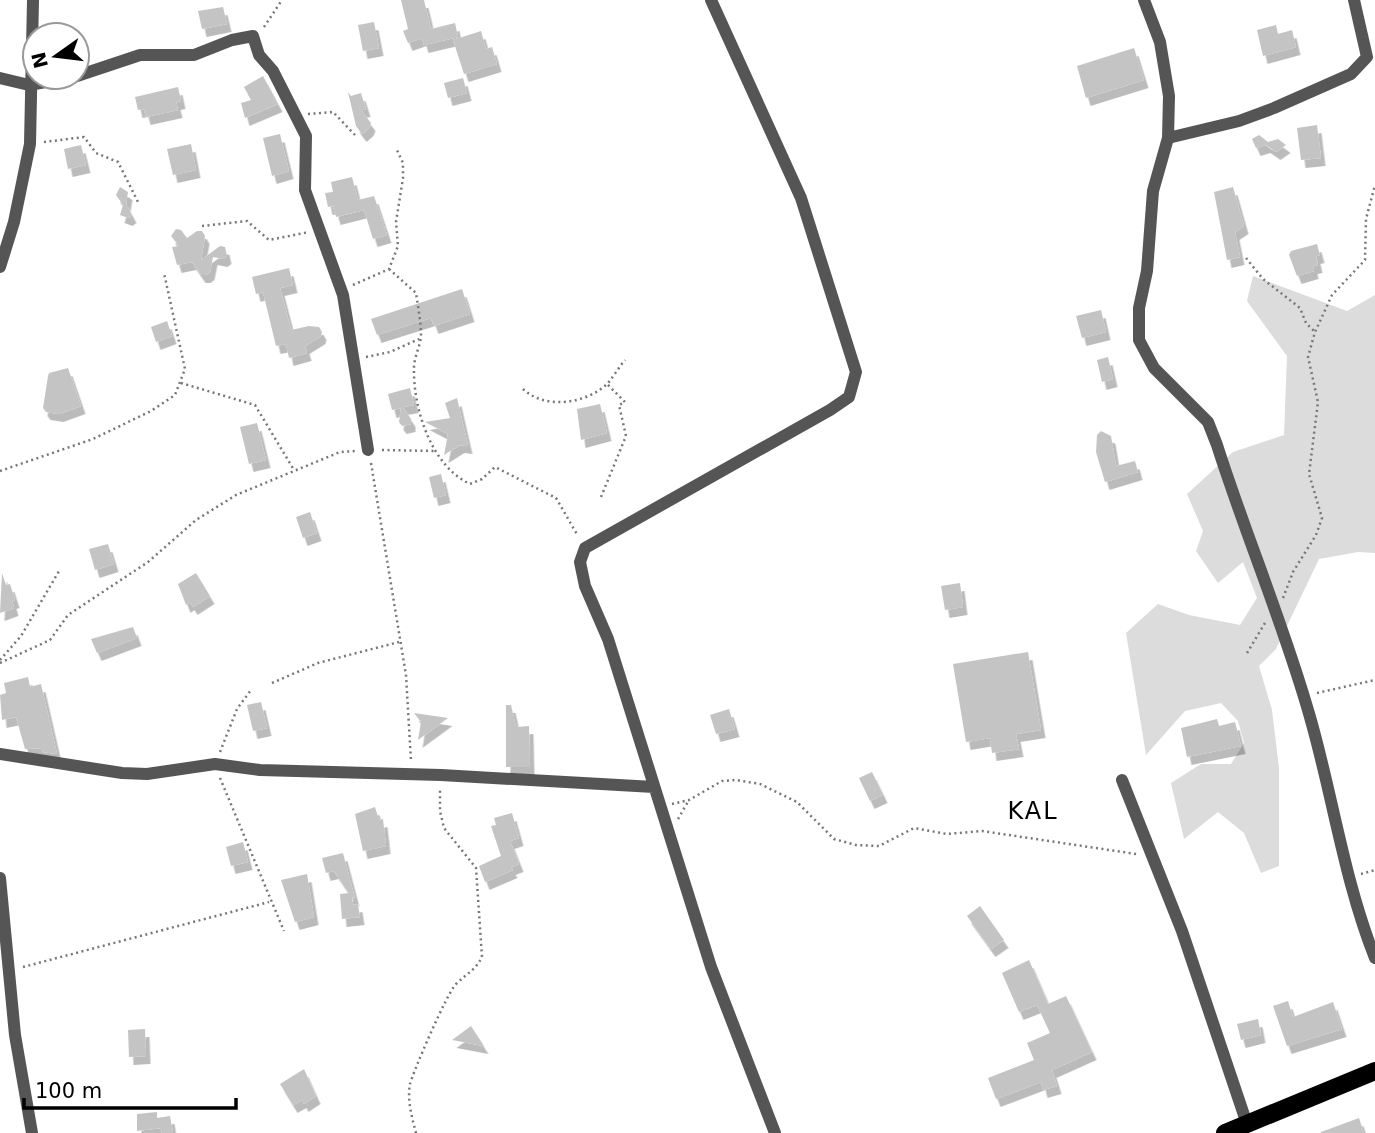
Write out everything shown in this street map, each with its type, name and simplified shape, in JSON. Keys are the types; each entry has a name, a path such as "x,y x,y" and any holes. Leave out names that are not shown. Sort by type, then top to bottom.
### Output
{"main road":[{"path":"1225,1133 1375,1070"}],"street":[{"path":"32,21 33,0"},
{"path":"710,0 801,198 856,372 849,397 585,548 580,562 585,586 608,639 711,967 775,1133"},
{"path":"1144,0 1160,42 1167,82 1168,138 1153,191 1147,271 1139,308 1139,340 1154,368 1208,422 1304,696 1328,785 1348,878 1375,958"},
{"path":"1168,138 1239,121 1352,74 1367,57 1354,0"},
{"path":"91,71 140,55 194,55 232,40 254,36 259,55 273,71 306,136 305,190 343,295 368,450"},
{"path":"0,78 21,83"},
{"path":"0,267 14,222 30,144 30,91"},
{"path":"0,754 122,773 146,774 215,764 260,770 441,775 654,787"},
{"path":"1122,780 1182,931 1247,1124"},
{"path":"0,878 15,1035 32,1133"}],"path":[{"path":"254,36 265,26 282,0"},
{"path":"298,117 320,111 333,112 355,135"},
{"path":"30,144 84,137 96,153 118,162 138,202"},
{"path":"343,295 351,286 389,269 398,246 396,222 403,163 396,148"},
{"path":"1247,653 1285,595 1293,572 1316,535 1322,517 1309,474 1318,401 1308,357 1315,332 1332,295 1348,282 1365,260 1366,219 1375,185"},
{"path":"202,226 247,221 268,240 319,230"},
{"path":"1246,258 1263,279 1300,308 1306,323 1315,332"},
{"path":"389,269 416,293 421,338 413,366 427,436 435,451 455,477 470,484 482,479 495,467 556,498 585,548"},
{"path":"0,471 71,449 151,411 175,395 185,369 184,357 164,274"},
{"path":"352,357 376,356 421,338"},
{"path":"523,388 532,398 558,402 584,398 607,384 625,360"},
{"path":"181,383 255,405 294,470"},
{"path":"601,497 626,436 620,405 625,402 607,384"},
{"path":"368,450 406,675 411,775"},
{"path":"0,662 50,640 68,615 148,562 196,520 236,495 340,452 435,451"},
{"path":"0,662 22,636 59,571"},
{"path":"272,683 318,663 399,642"},
{"path":"1304,696 1375,680"},
{"path":"251,690 237,709 215,764 284,931"},
{"path":"416,1133 409,1099 411,1082 443,1003 456,984 476,969 482,957 476,869 444,828 440,811 441,775"},
{"path":"662,807 688,800 722,781 736,780 760,784 797,802 834,839 856,845 879,846 914,828 947,834 982,831 1150,855"},
{"path":"669,832 688,800"},
{"path":"9,971 270,902"}],"shaded area":[{"path":"1253,276 1347,311 1375,295 1375,553 1358,552 1319,559 1276,649 1259,666 1272,710 1279,768 1279,866 1261,873 1244,833 1218,812 1184,839 1171,783 1201,764 1231,764 1244,743 1238,721 1221,703 1185,711 1146,755 1126,633 1158,604 1189,615 1240,625 1257,598 1243,562 1218,583 1196,551 1203,531 1187,494 1233,452 1284,435 1287,356 1247,301"}],"building":[{"path":"401,0 424,0 431,29 455,23 458,37 424,45 422,38 408,43 403,31 408,29"},
{"path":"223,7 227,24 202,29 198,11"},
{"path":"374,22 379,48 363,51 358,25"},
{"path":"1276,25 1278,34 1292,30 1296,47 1263,56 1257,30"},
{"path":"481,31 486,49 492,47 497,64 464,74 453,40"},
{"path":"1134,48 1144,80 1086,98 1077,66"},
{"path":"263,76 278,104 245,118 241,103 251,100 244,87"},
{"path":"463,78 467,93 448,98 444,83"},
{"path":"178,87 181,101 176,102 178,110 146,117 144,109 138,110 135,97"},
{"path":"348,92 351,96 361,93 366,109 361,110 371,123 362,134 356,126"},
{"path":"1317,125 1321,158 1301,160 1297,128"},
{"path":"280,134 289,171 272,176 263,138"},
{"path":"1259,135 1268,142 1278,139 1286,145 1276,152 1266,145 1256,148 1252,139"},
{"path":"191,144 196,170 173,175 167,149"},
{"path":"81,145 86,165 68,169 64,149"},
{"path":"352,177 358,200 374,196 387,235 373,239 364,210 336,217 333,206 328,207 325,193 333,192 331,182"},
{"path":"120,187 128,192 126,204 132,215 128,218 120,215 123,205 116,195"},
{"path":"1233,187 1244,226 1235,232 1240,257 1227,260 1214,192"},
{"path":"176,229 181,230 187,238 197,231 202,231 205,236 201,260 220,246 225,247 227,256 223,259 213,257 210,272 206,275 201,275 192,262 177,265 172,247 179,246 171,236"},
{"path":"1317,244 1320,255 1316,256 1318,265 1313,266 1314,271 1297,276 1289,255 1291,251"},
{"path":"289,268 293,285 280,288 291,330 309,326 319,327 322,332 321,336 305,346 307,353 289,358 286,344 276,346 263,292 256,294 252,277"},
{"path":"462,289 470,314 434,326 431,318 377,335 371,319"},
{"path":"1101,310 1106,332 1082,338 1076,316"},
{"path":"167,321 172,336 156,342 151,327"},
{"path":"1108,357 1113,379 1102,382 1097,360"},
{"path":"68,368 81,406 59,414 46,412 43,408 49,373"},
{"path":"410,388 414,405 403,407 411,419 411,424 402,426 399,422 401,408 392,410 388,394"},
{"path":"457,398 468,446 460,445 444,455 448,434 425,422 450,418 445,403"},
{"path":"600,404 607,433 581,440 577,409"},
{"path":"257,423 266,460 249,464 240,427"},
{"path":"1101,431 1111,436 1116,466 1135,461 1138,472 1105,482 1096,452 1097,435"},
{"path":"441,474 446,495 434,498 429,477"},
{"path":"310,512 317,533 303,538 296,517"},
{"path":"108,544 114,564 95,570 89,549"},
{"path":"2,573 6,585 10,584 15,600 12,601 14,608 0,613"},
{"path":"196,573 210,596 193,607 190,602 186,605 178,584"},
{"path":"960,583 963,607 945,610 941,586"},
{"path":"133,627 137,638 97,653 91,639"},
{"path":"1028,652 1041,730 1016,734 1019,749 992,753 990,738 966,742 953,664"},
{"path":"28,677 30,687 41,684 57,754 43,752 42,748 25,749 16,717 2,720 0,695 6,693 4,683"},
{"path":"261,702 267,728 253,731 247,705"},
{"path":"506,705 511,705 516,727 529,726 530,767 506,767"},
{"path":"729,709 735,729 716,734 710,715"},
{"path":"414,713 448,718 418,740 421,722"},
{"path":"1217,719 1219,726 1235,722 1241,746 1187,757 1181,728"},
{"path":"872,772 883,795 870,801 859,778"},
{"path":"375,807 379,820 383,819 386,846 363,851 355,814"},
{"path":"512,813 519,838 510,841 519,864 511,867 513,870 485,882 479,866 501,856 491,826 496,825 494,818"},
{"path":"243,842 248,862 231,866 226,847"},
{"path":"343,853 355,899 352,896 353,905 358,904 360,917 342,919 340,894 349,893 334,871 326,873 322,858"},
{"path":"307,874 314,917 295,922 281,880"},
{"path":"980,906 1004,940 991,949 967,916"},
{"path":"1029,960 1048,1004 1066,996 1092,1052 1052,1070 1057,1086 1043,1090 1041,1082 996,1099 988,1078 1034,1060 1027,1043 1050,1033 1037,1005 1019,1012 1002,973"},
{"path":"1288,1001 1293,1017 1333,1002 1342,1029 1287,1046 1273,1006"},
{"path":"1258,1019 1261,1035 1241,1040 1237,1024"},
{"path":"471,1026 484,1046 452,1040"},
{"path":"145,1029 146,1056 129,1057 128,1030"},
{"path":"304,1069 316,1096 304,1104 302,1100 293,1105 280,1084"},
{"path":"157,1112 157,1118 170,1116 173,1133 162,1133 161,1128 137,1131 137,1114"},
{"path":"1359,1118 1364,1133 1321,1133 1321,1132"}],"district":[{"name":"KAL","path":"1033,811"}]}
